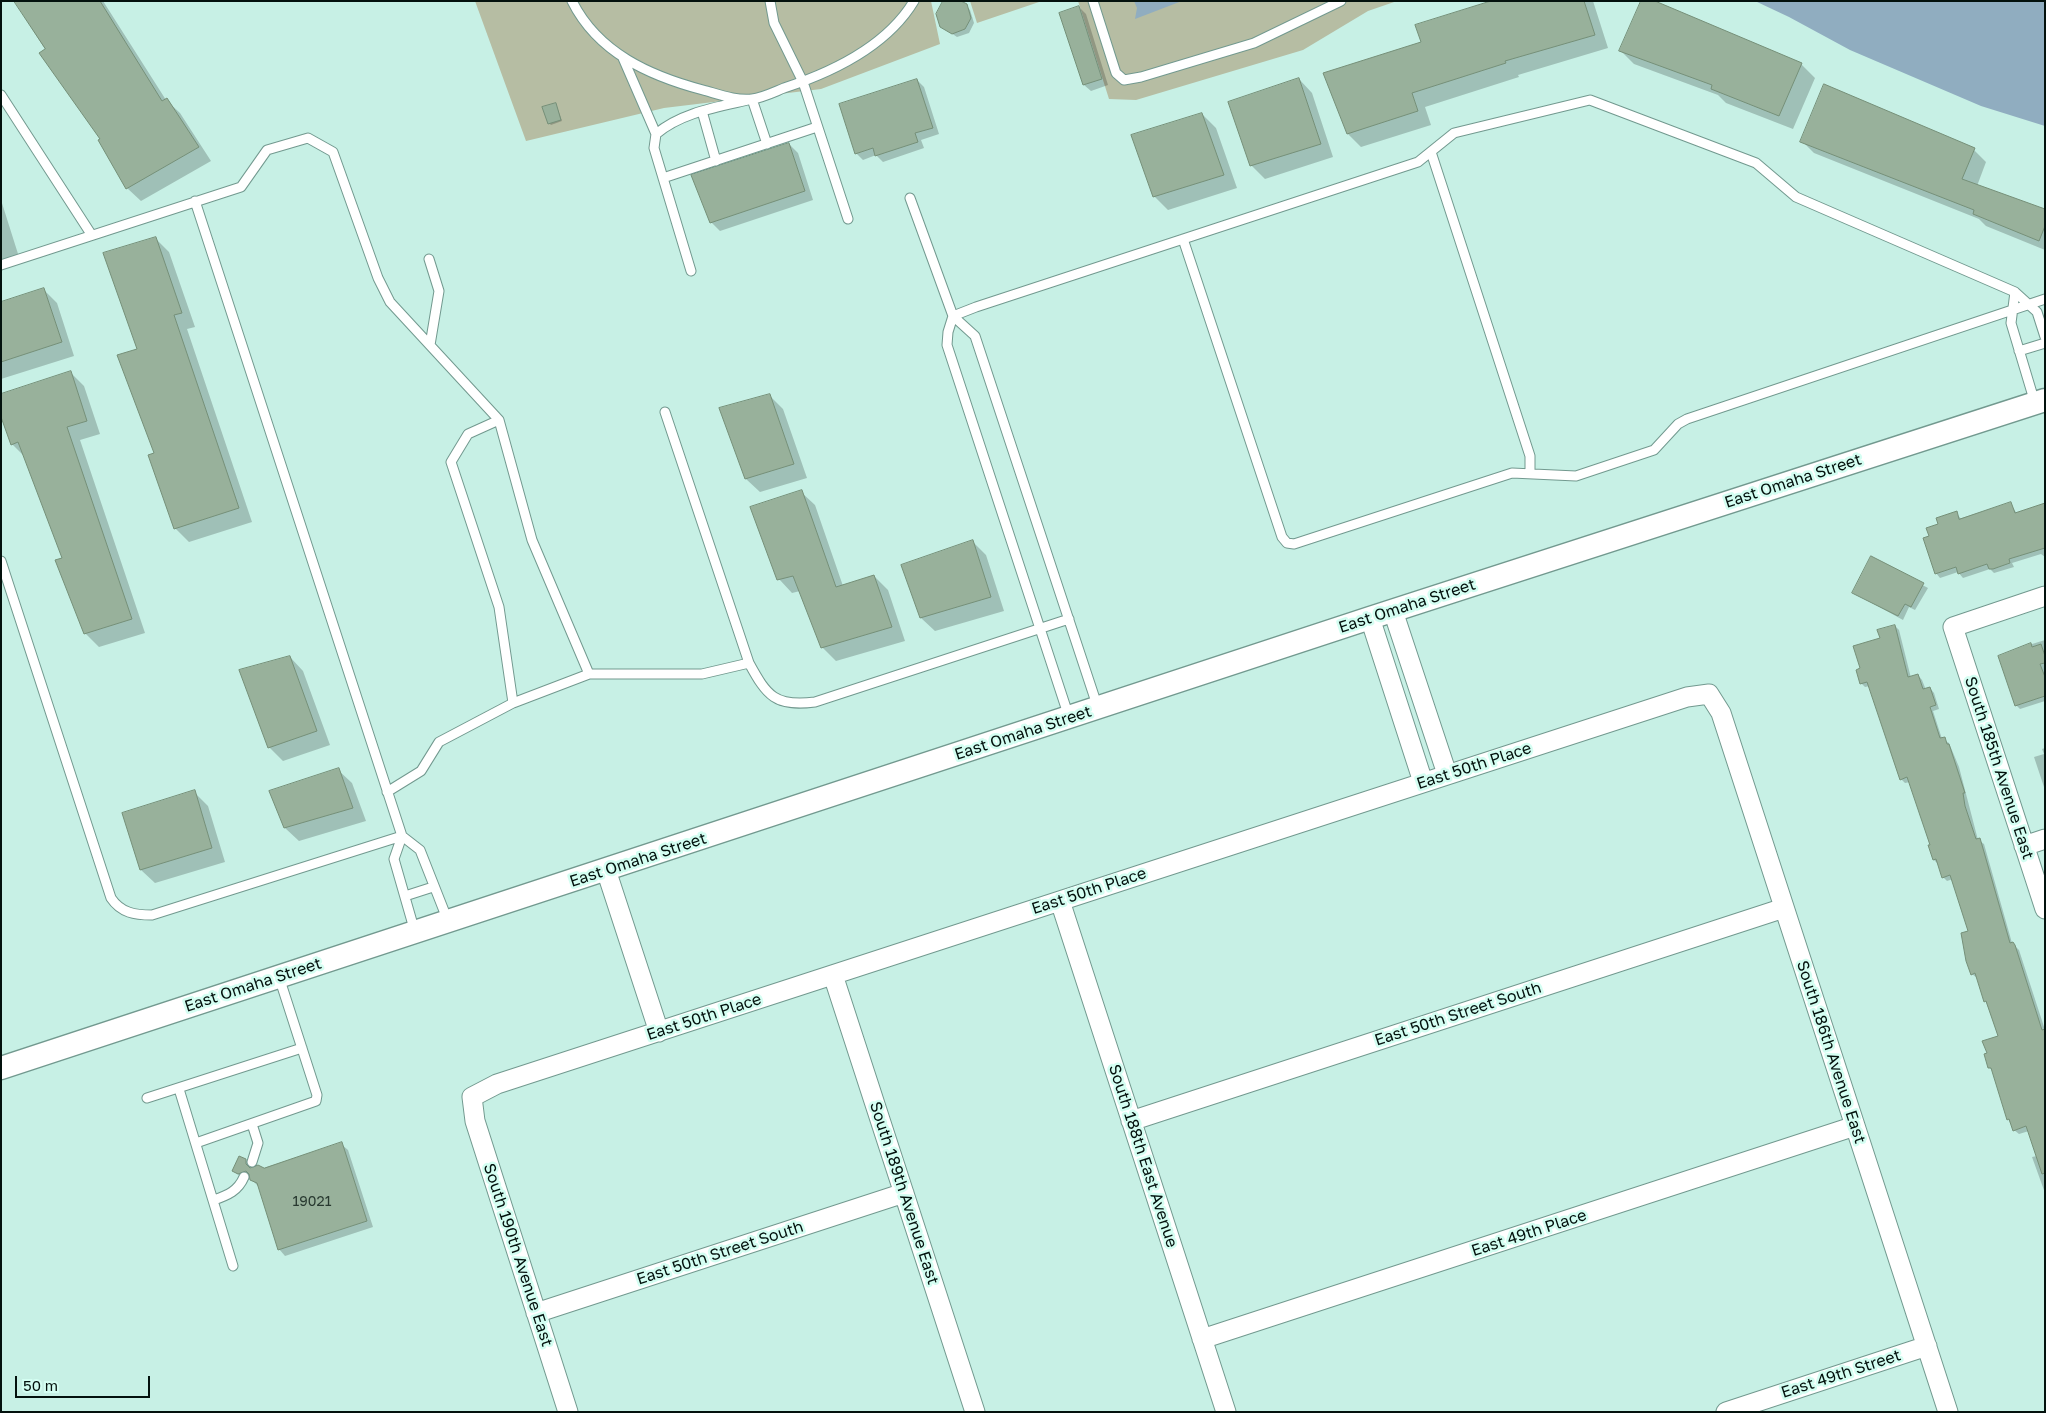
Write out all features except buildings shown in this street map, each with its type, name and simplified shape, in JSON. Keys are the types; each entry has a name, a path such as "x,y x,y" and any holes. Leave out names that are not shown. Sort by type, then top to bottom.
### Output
{"street":[{"name":"East Omaha Street","path":"1,1068 1370,618 2040,402"},
{"name":"South 185th Avenue East","path":"2045,596 1953,626 2045,909"},
{"path":"1393,611 1447,774"},
{"path":"1370,618 1423,782"},
{"name":"East 50th Place","path":"472,1097 497,1084 1447,774 1687,697 1709,694"},
{"name":"South 186th Avenue East","path":"1709,694 1721,713 1948,1412"},
{"path":"2024,846 2045,839"},
{"path":"606,870 659,1032"},
{"name":"South 188th East Avenue","path":"1060,901 1226,1412"},
{"name":"East 50th Street South","path":"1131,1121 1784,908"},
{"name":"South 189th Avenue East","path":"833,975 975,1412"},
{"name":"South 190th Avenue East","path":"472,1097 474,1121 568,1412"},
{"name":"East 49th Place","path":"1202,1339 1855,1126"},
{"name":"East 50th Street South","path":"536,1313 904,1194"},
{"name":"East 49th Street","path":"1726,1412 1927,1346"}],"lane":[{"path":"572,1 583,20 623,58 639,68 670,82 733,98 752,99"},
{"path":"770,1 774,23 803,82 848,219"},
{"path":"656,134 667,125 702,111 752,99 803,82 841,64 886,35 906,16 914,1"},
{"path":"1093,1 1116,73 1124,80 1141,78 1254,43 1341,1"},
{"path":"623,58 656,134 654,148 691,271"},
{"path":"1,95 91,234"},
{"path":"752,99 766,144"},
{"path":"953,316 1418,162 1454,134 1590,100 1756,163 1796,197 2015,292 2037,312 2045,337"},
{"path":"702,111 716,161"},
{"path":"663,178 817,127"},
{"path":"1,265 91,234 241,187 267,150 308,138 333,152 378,278 390,302 499,420 532,540 588,674"},
{"path":"1431,152 1530,456 1530,473"},
{"path":"910,198 953,316 976,336 1098,708"},
{"path":"195,201 402,836 420,850 433,887 449,922"},
{"path":"1183,239 1282,537 1287,543 1294,544 1512,473 1576,476 1654,450 1678,424 1687,419 2045,299"},
{"path":"429,259 439,291 430,345"},
{"path":"2015,292 2011,323 2019,350 2040,402"},
{"path":"953,316 948,332 947,345 1069,718"},
{"path":"2019,350 2045,343"},
{"path":"665,412 749,663 762,688 773,698 793,705 814,702 1069,619"},
{"path":"499,420 468,434 451,462 499,607 513,703"},
{"path":"1,561 108,889 116,906 133,915 152,915 402,836"},
{"path":"387,792 421,771 438,742 513,703 588,674 702,674 749,663"},
{"path":"402,836 394,859 415,933"},
{"path":"405,896 433,887"},
{"path":"196,1143 316,1101 317,1095 279,976"},
{"path":"147,1098 302,1048"},
{"path":"178,1089 233,1266"},
{"path":"252,1124 258,1143 252,1162"},
{"path":"214,1200 230,1195 241,1185 244,1178"}],"green space":[{"path":"475,1 931,1 940,44 821,89 664,108 526,141"},
{"path":"970,1 1042,1 977,23"},
{"path":"1078,1 1397,1 1368,11 1303,50 1136,100 1109,99"}],"water":[{"path":"1134,1 1182,1 1135,19 1137,8"},
{"path":"1755,1 2045,1 2045,126 1981,106 1850,50"}]}
